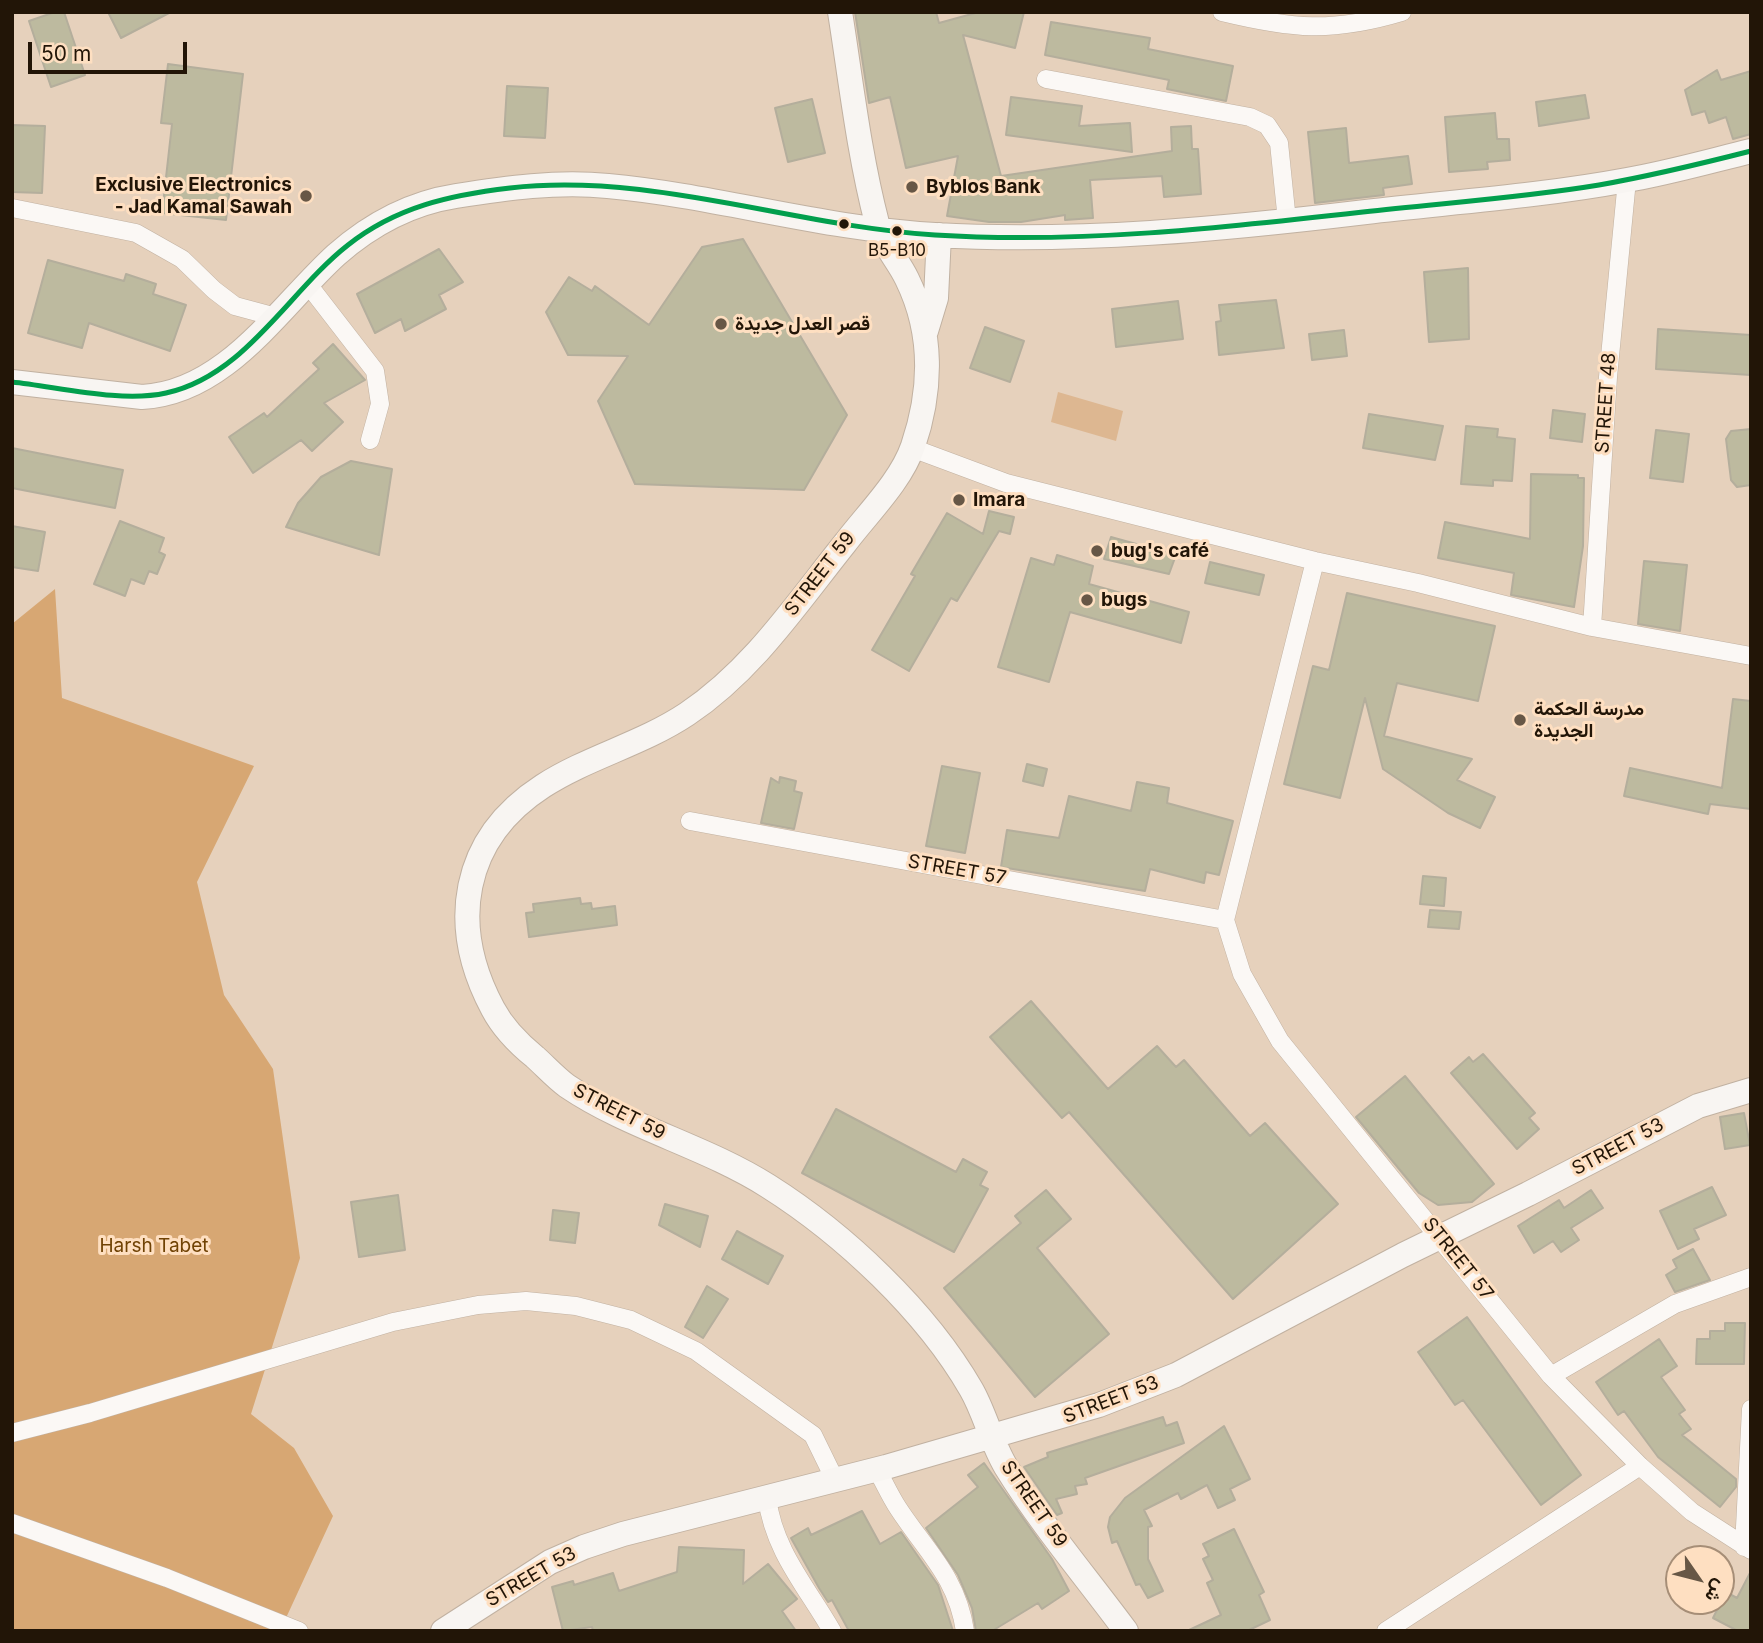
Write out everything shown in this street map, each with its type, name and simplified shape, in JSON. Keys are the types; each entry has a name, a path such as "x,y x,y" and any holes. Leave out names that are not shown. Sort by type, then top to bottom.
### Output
{"street":[{"name":"STREET 59","path":"841,12 862,153 878,230 908,281 929,345 925,388 912,448 886,490 757,654 720,689 658,731 547,783 518,804 497,825 479,851 470,884 467,915 477,972 495,1013 517,1042 566,1085 763,1182 803,1209 893,1288 931,1330 974,1394 1002,1462 1126,1631"},
{"path":"1222,12 1275,24 1324,28 1367,22 1402,12"},
{"path":"1046,79 1250,117 1267,125 1279,143 1287,221"},
{"path":"12,382 142,397 172,393 204,377 226,361 276,317 307,283 359,236 383,221 434,200 528,186 606,186 878,230 939,235 1103,236 1287,221 1627,180 1751,151"},
{"name":"STREET 48","path":"1592,627 1608,377 1627,180"},
{"path":"12,208 136,233 183,259 214,290 235,306 276,317"},
{"path":"926,331 936,298 939,235"},
{"path":"307,283 375,371 380,404 370,440"},
{"path":"912,448 1006,483 1315,561 1418,583 1592,627 1751,656"},
{"path":"1225,919 1315,561"},
{"name":"STREET 57","path":"690,821 1225,919 1241,975 1280,1041 1551,1376 1640,1466 1692,1512 1747,1549"},
{"name":"STREET 53","path":"443,1631 569,1552 623,1534 877,1470 1056,1420 1176,1375 1698,1106 1751,1090"},
{"path":"1551,1376 1675,1304 1751,1277"},
{"path":"12,1433 90,1413 393,1322 478,1305 526,1300 576,1306 631,1320 696,1351 813,1435 835,1480"},
{"path":"1747,1549 1751,1409"},
{"path":"1386,1631 1640,1466"},
{"path":"877,1470 898,1508 928,1547 957,1593 965,1631"},
{"path":"768,1498 770,1518 782,1552 832,1631"},
{"path":"12,1523 167,1578 299,1631"}],"shaded area":[{"path":"1058,392 1123,411 1116,441 1051,422"}],"green space":[{"name":"Harsh Tabet","path":"55,589 62,698 254,766 197,882 224,995 273,1069 300,1258 251,1414 294,1448 333,1516 280,1631 12,1631 12,624"}],"building":[{"path":"55,12 64,12 85,75 51,87 29,21"},
{"path":"108,12 171,12 121,38"},
{"path":"855,12 936,12 939,23 979,12 1024,12 1015,48 963,35 1001,176 1172,151 1171,127 1191,126 1192,149 1198,149 1201,194 1164,197 1162,176 1090,180 1093,218 1065,220 1065,215 1021,222 989,222 947,216 958,156 906,168 890,97 869,103"},
{"path":"1051,22 1150,38 1148,49 1233,66 1226,101 1167,89 1169,80 1045,55"},
{"path":"168,64 243,74 226,220 162,213 172,124 161,123"},
{"path":"1717,70 1721,80 1751,71 1751,134 1733,139 1726,117 1709,123 1705,111 1692,115 1685,90"},
{"path":"507,86 548,88 545,138 504,136"},
{"path":"1585,95 1589,118 1539,126 1536,102"},
{"path":"1011,97 1082,106 1079,126 1130,123 1132,152 1006,135"},
{"path":"812,99 825,153 788,162 775,108"},
{"path":"1495,113 1497,139 1509,139 1510,160 1487,162 1488,169 1449,172 1445,117"},
{"path":"12,125 45,126 42,193 12,192"},
{"path":"1346,128 1349,163 1408,156 1412,184 1383,188 1384,195 1315,203 1308,132"},
{"name":"قصر العدل جديدة","path":"743,239 847,415 804,490 635,484 598,401 628,356 568,355 546,312 569,277 592,291 595,286 649,325 702,247"},
{"path":"439,249 463,282 439,295 446,309 405,331 401,319 375,333 357,294"},
{"path":"48,260 124,281 126,274 156,284 153,294 186,305 170,351 89,323 82,348 28,333"},
{"path":"1468,268 1469,339 1429,342 1424,272"},
{"path":"1276,300 1284,348 1219,355 1216,322 1221,321 1219,305"},
{"path":"1178,301 1183,339 1116,347 1112,309"},
{"path":"985,327 1024,341 1010,382 970,368"},
{"path":"1658,329 1751,335 1751,375 1656,369"},
{"path":"1344,330 1347,356 1312,360 1309,334"},
{"path":"333,344 365,380 324,403 343,422 312,451 301,440 253,473 229,437 264,413 267,417 319,369 313,363"},
{"path":"1553,410 1585,414 1582,442 1550,438"},
{"path":"1369,414 1443,426 1435,460 1363,448"},
{"path":"1466,426 1498,429 1497,437 1515,439 1512,481 1493,480 1493,486 1461,484"},
{"path":"1751,429 1751,485 1737,487 1731,480 1726,439 1731,431"},
{"path":"1656,430 1689,434 1683,482 1650,478"},
{"path":"12,448 123,470 115,508 12,488"},
{"path":"351,461 392,469 379,555 286,527 298,503 321,477"},
{"path":"1531,474 1578,475 1578,478 1584,478 1583,546 1574,607 1511,595 1514,573 1438,558 1445,522 1530,539"},
{"path":"989,511 1014,517 1010,534 999,531 957,601 951,598 909,671 872,650 915,576 911,574 947,513 983,534"},
{"path":"120,521 164,538 159,552 165,555 157,574 149,571 144,584 131,579 125,596 94,584"},
{"path":"12,526 45,532 38,571 12,567"},
{"path":"1111,537 1176,555 1169,574 1104,559"},
{"path":"1057,555 1093,566 1089,584 1189,612 1181,643 1070,612 1049,682 998,667 1031,558 1054,565"},
{"path":"1644,561 1687,565 1680,631 1638,624"},
{"path":"1210,562 1264,575 1259,595 1205,583"},
{"path":"1347,593 1495,626 1478,701 1397,683 1384,736 1472,759 1457,780 1495,797 1480,828 1448,813 1383,769 1365,698 1340,798 1284,784 1313,666 1329,670"},
{"path":"1733,699 1751,701 1751,809 1710,804 1708,814 1624,796 1630,768 1722,788"},
{"path":"1027,764 1047,769 1043,786 1023,781"},
{"path":"942,766 980,773 965,853 926,846"},
{"path":"780,777 796,781 794,791 802,793 794,829 761,823 771,778 779,783"},
{"path":"1137,782 1169,788 1167,803 1233,821 1219,875 1206,872 1204,883 1150,869 1145,891 1001,867 1007,830 1059,838 1069,796 1131,811"},
{"path":"1423,876 1446,878 1444,906 1420,904"},
{"path":"580,898 581,904 591,903 592,909 615,906 617,925 529,937 526,913 534,912 533,904"},
{"path":"1430,910 1461,912 1459,929 1428,927"},
{"path":"1031,1001 1108,1089 1157,1046 1176,1067 1184,1060 1250,1136 1265,1123 1338,1204 1233,1299 1069,1112 1062,1118 990,1037"},
{"path":"1483,1054 1535,1113 1529,1118 1539,1129 1517,1149 1451,1073 1469,1057 1473,1062"},
{"path":"1405,1076 1494,1184 1472,1202 1438,1205 1419,1193 1356,1117"},
{"path":"836,1109 956,1172 963,1159 987,1172 980,1185 988,1189 954,1252 802,1173"},
{"path":"1744,1113 1750,1145 1725,1149 1720,1117"},
{"path":"1712,1187 1726,1215 1694,1229 1699,1239 1678,1249 1660,1211"},
{"path":"1046,1190 1071,1219 1037,1248 1109,1334 1035,1397 944,1288 1021,1223 1015,1216"},
{"path":"1591,1190 1603,1208 1571,1228 1579,1240 1561,1252 1553,1241 1534,1253 1518,1226 1559,1200 1564,1208"},
{"path":"398,1195 405,1250 359,1257 351,1202"},
{"path":"665,1204 708,1216 700,1247 659,1225"},
{"path":"553,1210 579,1213 575,1243 550,1240"},
{"path":"737,1231 783,1256 768,1284 722,1259"},
{"path":"1693,1249 1710,1280 1675,1292 1666,1275 1677,1268 1673,1260"},
{"path":"707,1286 728,1299 703,1338 685,1327"},
{"path":"1467,1317 1581,1475 1541,1505 1463,1400 1455,1405 1418,1352"},
{"path":"1725,1323 1745,1323 1744,1364 1696,1364 1697,1339 1710,1339 1710,1331 1725,1331"},
{"path":"1659,1339 1677,1366 1661,1377 1685,1410 1679,1414 1691,1429 1682,1435 1736,1479 1736,1487 1720,1507 1658,1457 1624,1411 1618,1415 1596,1382"},
{"path":"1163,1417 1166,1426 1177,1422 1184,1443 1085,1478 1087,1484 1075,1486 1077,1494 1056,1499 1062,1513 1057,1515 1024,1467 1048,1457 1047,1453"},
{"path":"1224,1426 1250,1479 1230,1489 1235,1500 1218,1508 1207,1485 1181,1499 1178,1493 1144,1510 1152,1526 1148,1527 1148,1559 1163,1591 1148,1598 1140,1584 1136,1585 1117,1541 1112,1543 1108,1527 1110,1517 1125,1498"},
{"path":"984,1463 1052,1559 1069,1591 1042,1609 1038,1603 992,1631 976,1631 972,1608 958,1575 926,1528 978,1487 968,1475"},
{"path":"862,1511 880,1544 901,1532 938,1585 953,1631 849,1631 832,1600 828,1602 819,1588 791,1538 808,1528 811,1535"},
{"path":"1234,1529 1264,1592 1259,1595 1270,1620 1247,1631 1187,1631 1221,1615 1207,1583 1213,1580 1203,1559 1209,1556 1203,1544"},
{"path":"679,1547 744,1550 743,1584 768,1564 797,1599 782,1611 796,1631 593,1631 592,1627 563,1631 552,1587 573,1581 574,1585 613,1573 619,1591 677,1572"},
{"path":"1751,1571 1751,1631 1738,1631 1713,1618 1714,1615 1735,1615 1735,1597 1737,1598"}],"transit line":[{"path":"12,382 130,396 166,393 194,384 243,351 326,264 366,232 425,205 510,188 563,185 617,187 670,193 828,222 935,235 1096,236 1256,224 1540,193 1637,178 1751,151"}],"place":[{"name":"Byblos Bank","path":"912,187"},
{"name":"Exclusive Electronics - Jad Kamal Sawah","path":"306,196"},
{"name":"B5-B10","path":"897,231"},
{"name":"قصر العدل جديدة","path":"721,324"},
{"name":"Imara","path":"959,500"},
{"name":"bug's café","path":"1097,551"},
{"name":"bugs","path":"1087,600"},
{"name":"مدرسة الحكمة الجديدة","path":"1520,720"}]}
